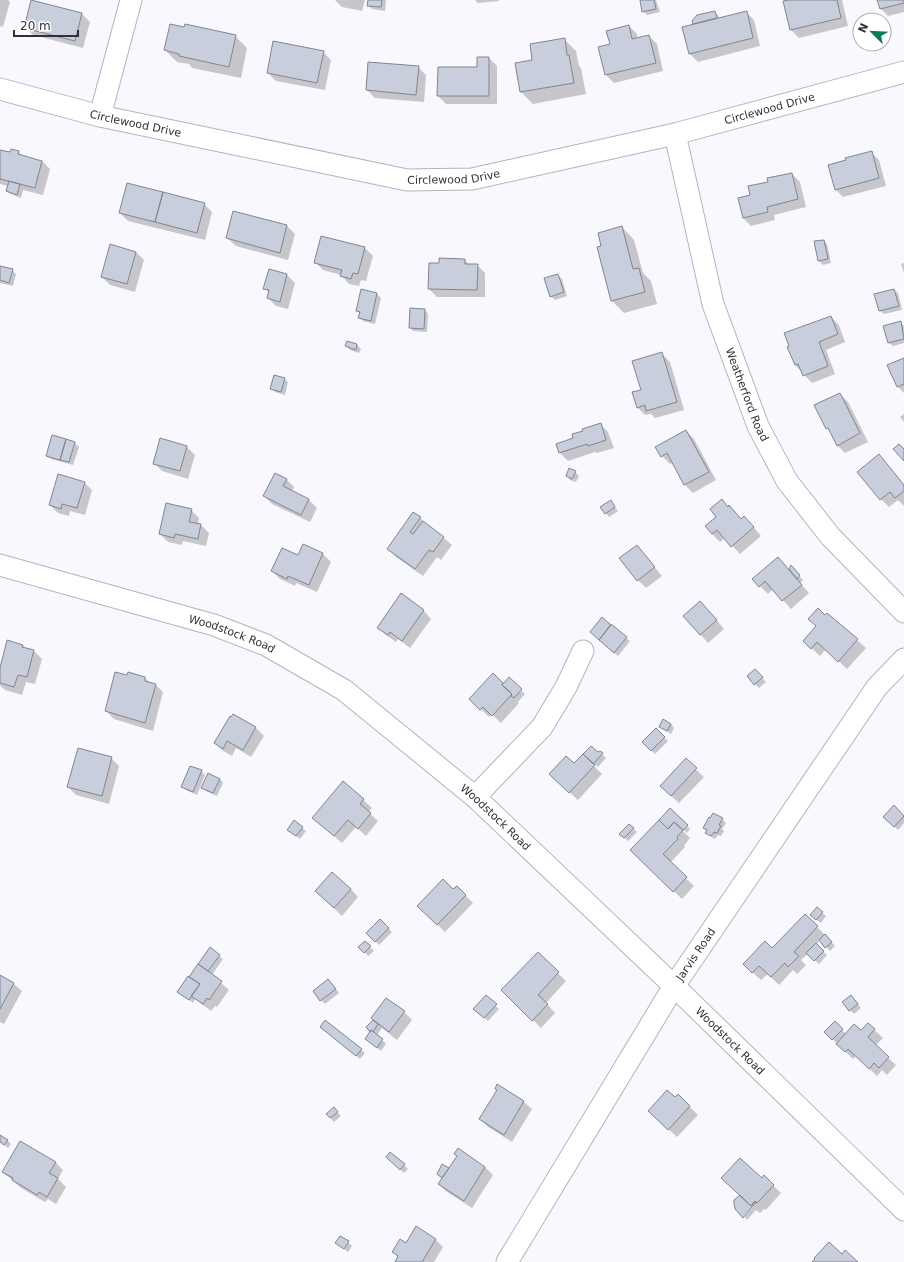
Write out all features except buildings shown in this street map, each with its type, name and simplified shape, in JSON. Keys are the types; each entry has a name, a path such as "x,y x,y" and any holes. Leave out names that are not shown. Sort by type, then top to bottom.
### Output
{"street":[{"path":"100,116 131,0"},
{"name":"Circlewood Drive","path":"0,89 100,116 407,180 472,178 675,134 904,72"},
{"name":"Weatherford Road","path":"675,134 713,304 758,426 787,481 825,530 904,612"},
{"name":"Woodstock Road","path":"0,565 214,624 266,645 344,690 475,797 674,986 904,1210"},
{"path":"475,797 542,727 566,687 583,652"},
{"name":"Jarvis Road","path":"507,1262 674,986 877,687 904,659"}]}
